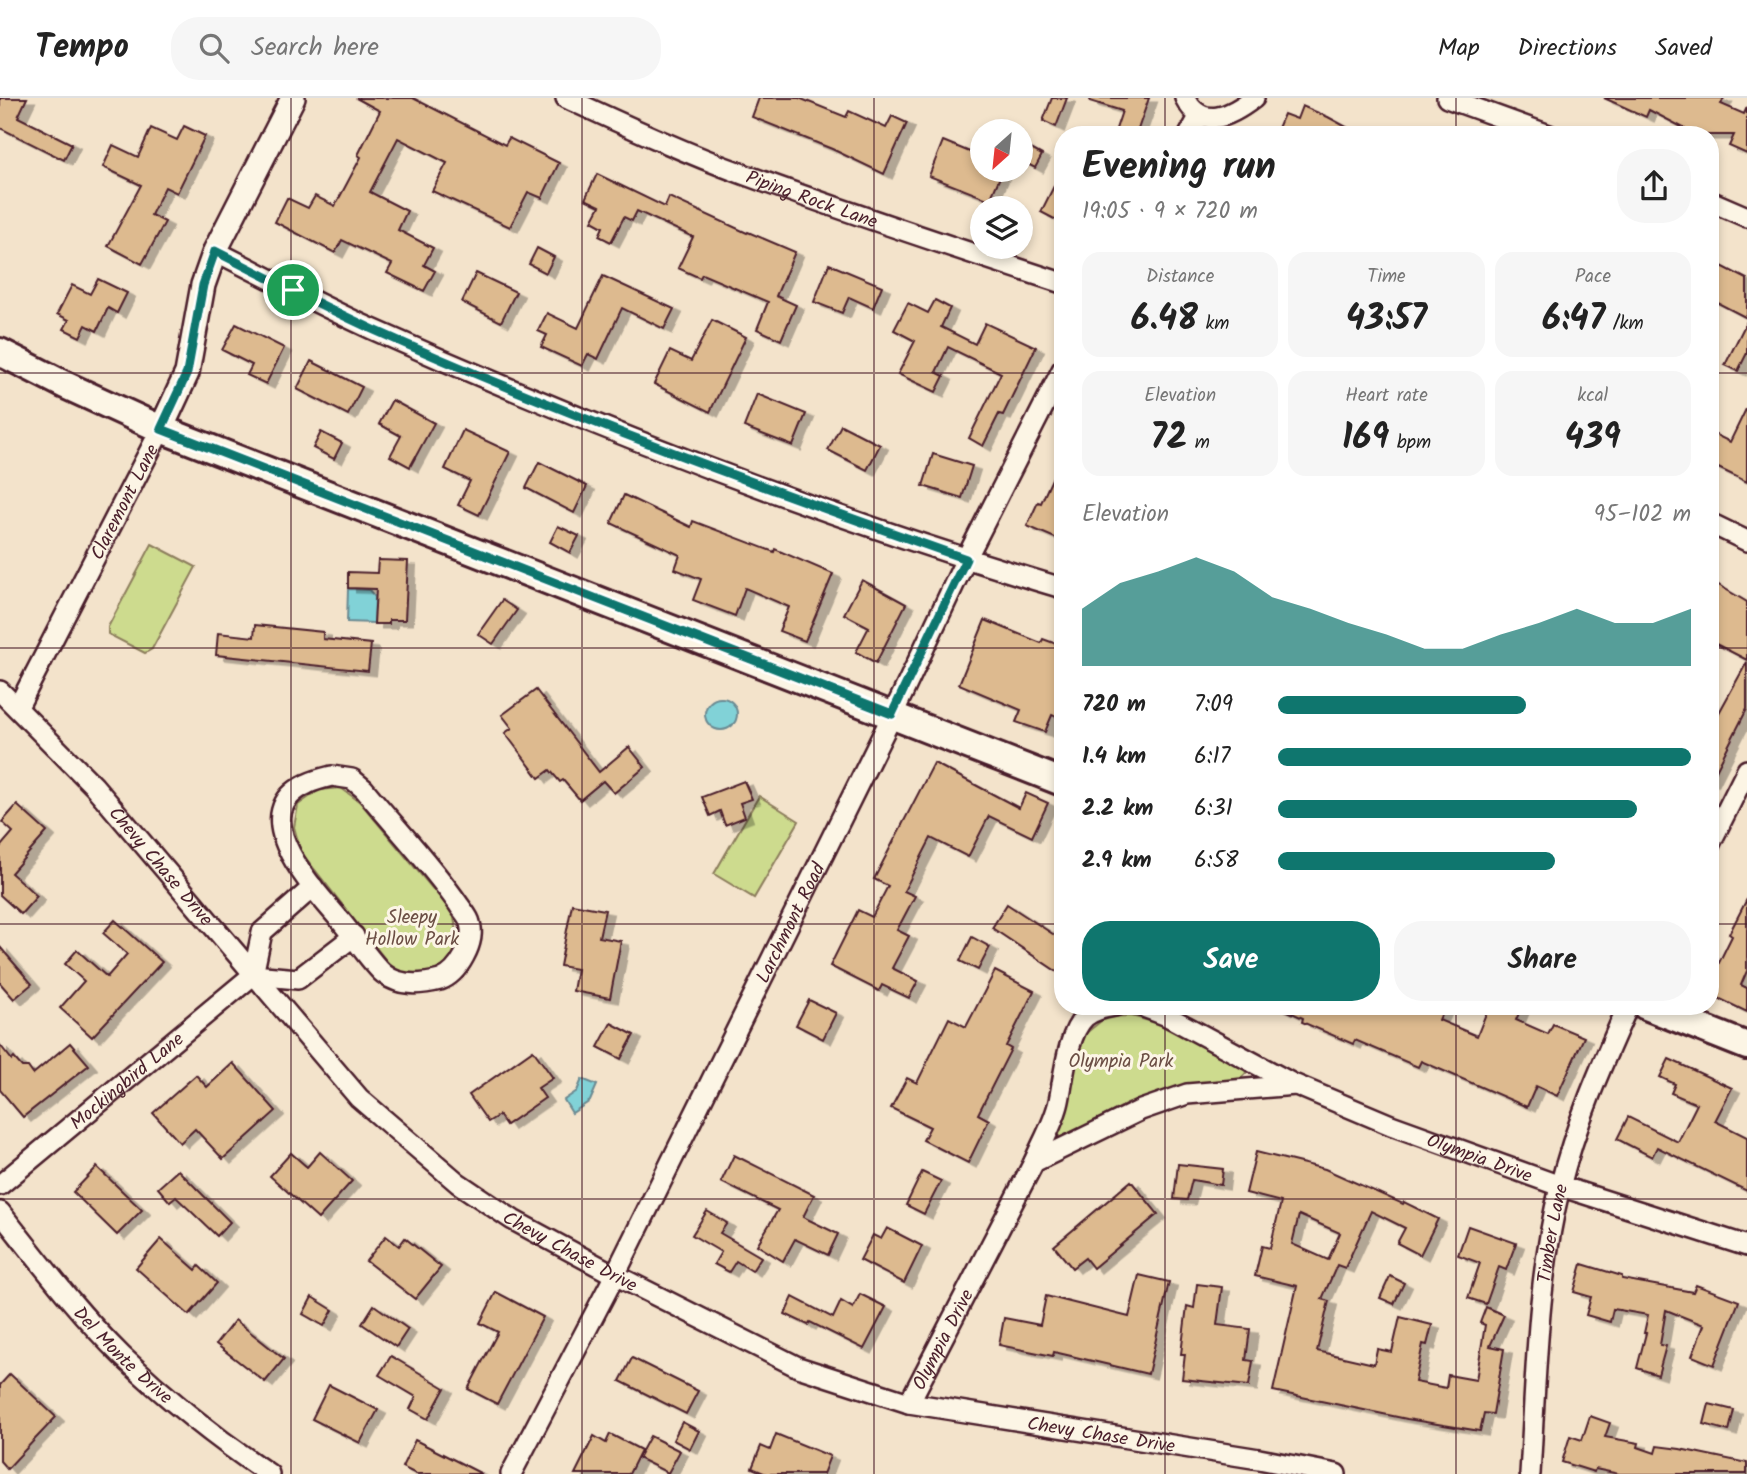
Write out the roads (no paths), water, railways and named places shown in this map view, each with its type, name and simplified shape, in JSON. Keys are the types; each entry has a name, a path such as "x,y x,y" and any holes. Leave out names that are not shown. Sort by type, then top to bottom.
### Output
{"main road":[{"path":"0,352 65,386 161,429 1054,779"},
{"path":"1669,1015 1747,1046"}],"street":[{"name":"Claremont Lane","path":"18,708 187,373 203,285 215,251 293,98"},
{"name":"Piping Rock Lane","path":"566,98 644,134 742,173 1054,280"},
{"path":"1185,98 1200,116 1217,118 1232,114 1254,98"},
{"path":"1447,98 1524,126"},
{"path":"1194,126 1200,116"},
{"path":"1719,205 1747,217"},
{"path":"215,251 370,328 604,427 767,489 966,559 1054,586"},
{"name":"Larchmont Road","path":"511,1474 615,1275 966,559 1054,386"},
{"path":"1719,527 1747,541"},
{"name":"Chevy Chase Drive","path":"0,691 94,786 359,1098 458,1183 513,1220 615,1275 798,1367 909,1403 1259,1458 1336,1474"},
{"path":"1719,826 1747,770"},
{"path":"332,776 352,779 364,789 447,889 471,924 468,947 460,964 447,977 410,985 384,974 313,887 294,864 279,818 287,800 305,785 332,776"},
{"path":"313,887 262,932 253,975 298,979 354,936"},
{"name":"Mockingbird Lane","path":"0,1185 253,975"},
{"name":"Olympia Drive","path":"909,1403 1034,1162 1059,1104 1063,1073 1076,1029 1088,1015"},
{"name":"Olympia Drive","path":"1165,1015 1296,1085 1391,1125 1560,1186 1747,1246"},
{"name":"Timber Lane","path":"1530,1474 1541,1295 1560,1186 1601,1067 1624,1015"},
{"name":"Olympia Drive","path":"1034,1162 1141,1110 1187,1094 1296,1085"},
{"name":"Del Monte Drive","path":"0,1212 75,1304 121,1355 201,1424 269,1474"}],"water":[{"path":"348,589 369,590 375,597 374,623 347,622"},
{"path":"721,698 732,703 737,714 732,725 721,730 710,725 705,714 710,703"},
{"path":"582,1079 597,1085 590,1101 572,1113 564,1100 577,1091"}],"park label":[{"name":"Sleepy Hollow Park","path":"412,927"},
{"name":"Olympia Park","path":"1121,1060"}]}
